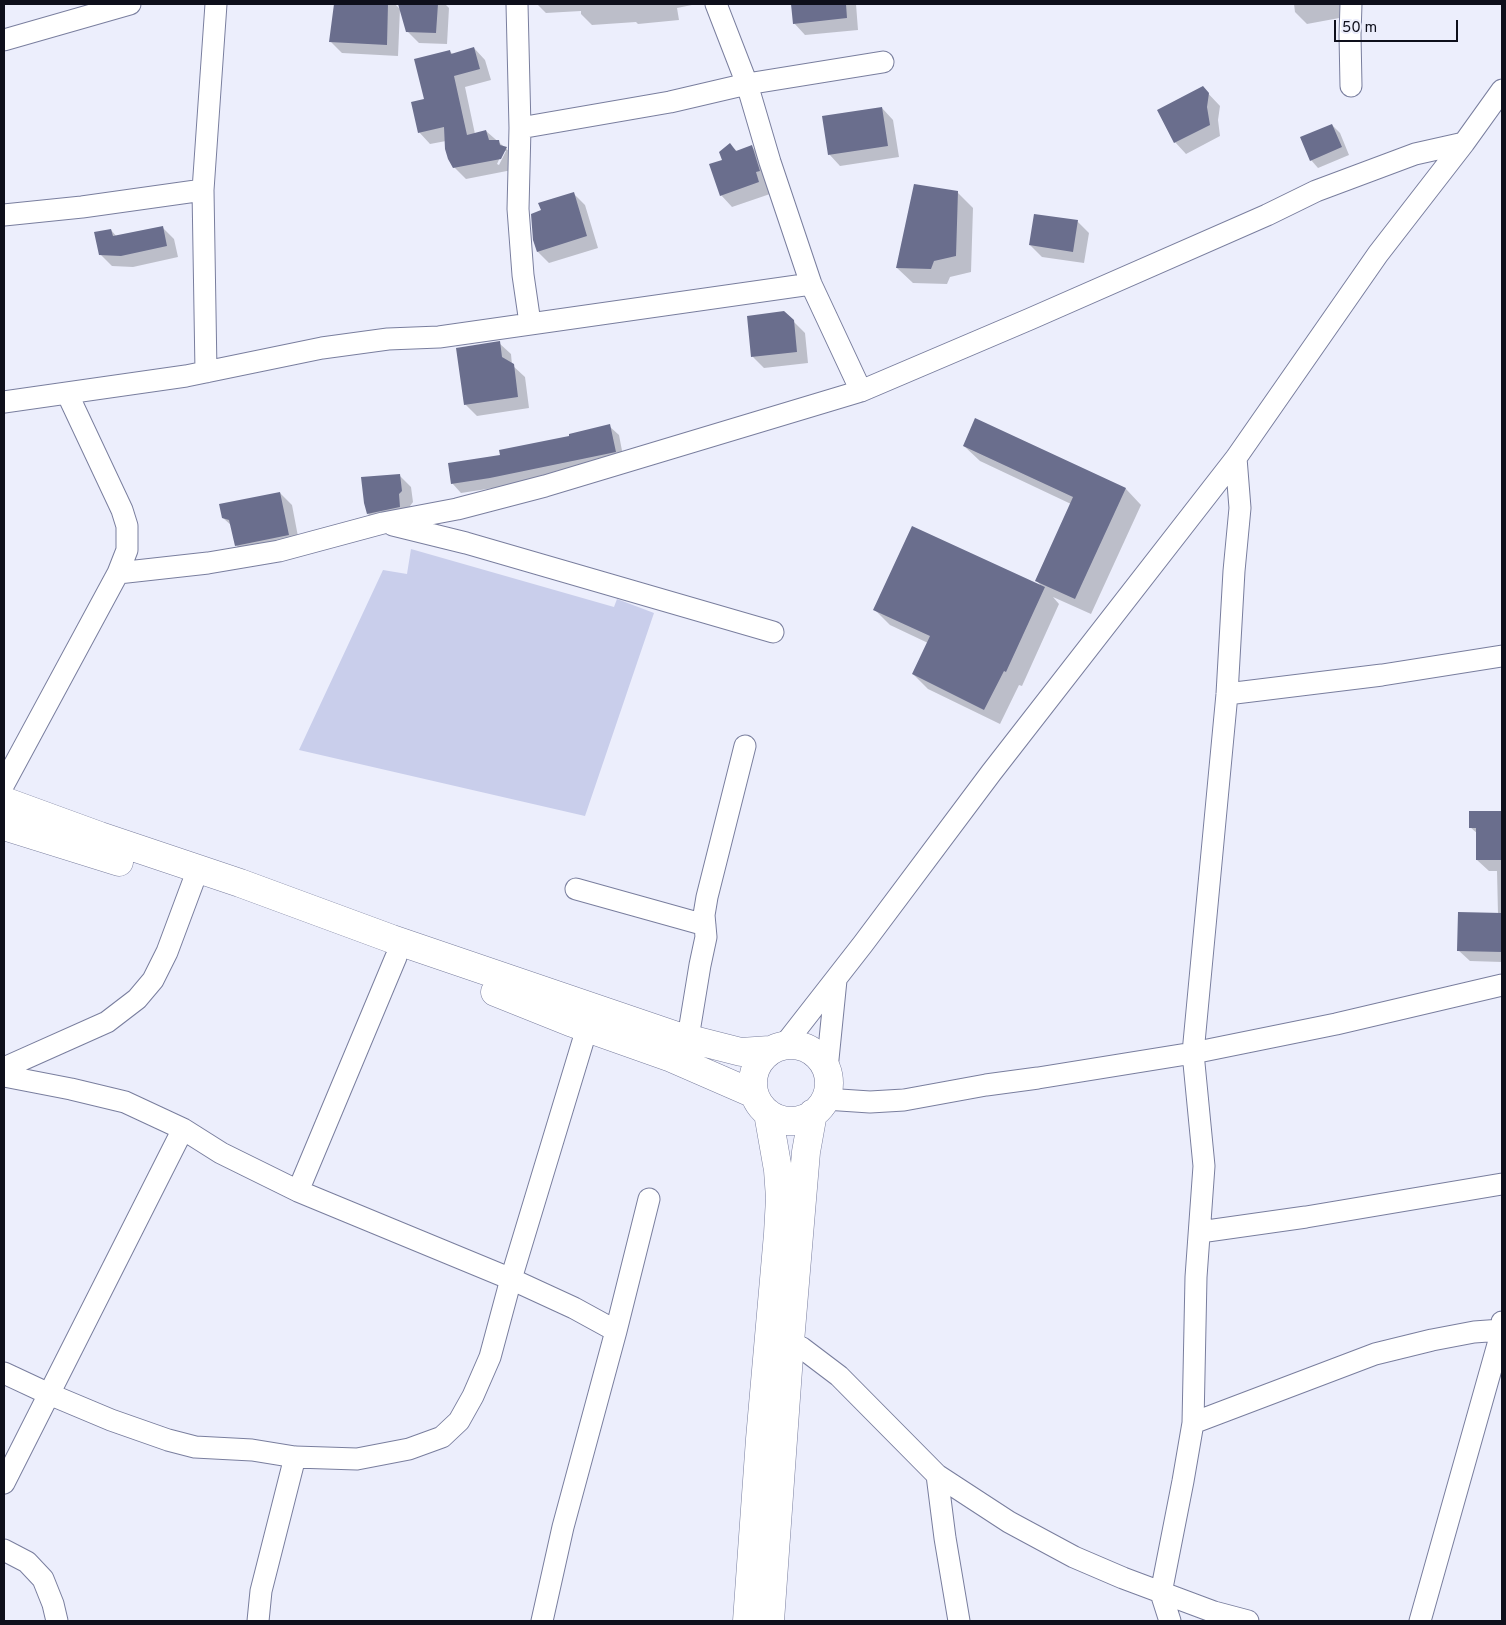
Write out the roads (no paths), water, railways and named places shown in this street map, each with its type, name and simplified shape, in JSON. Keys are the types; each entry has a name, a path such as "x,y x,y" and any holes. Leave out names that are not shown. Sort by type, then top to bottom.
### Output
{"main road":[{"path":"4,800 100,836 195,878 396,957 670,1057 761,1104 779,1119 791,1121 803,1119 819,1106"},
{"path":"4,826 195,878 392,939 688,1038 741,1052 802,1046 817,1055 827,1069 828,1089 819,1106 806,1152 790,1342 762,1572 747,1621"},
{"path":"770,1621 762,1572 760,1439 780,1198 778,1170 753,1078 759,1062 778,1047"}],"street":[{"path":"4,40 130,4"},
{"path":"206,372 203,190 216,4"},
{"path":"517,4 520,128 518,209 523,275 530,323"},
{"path":"716,4 747,84 770,162 811,284 861,391"},
{"path":"1351,4 1351,86"},
{"path":"520,128 670,102 747,84 883,62"},
{"path":"778,1047 836,979 991,773 1236,458 1378,254 1501,92"},
{"path":"118,573 208,563 279,551 383,523 457,509 545,486 861,391 1268,215 1316,191 1415,154 1464,143"},
{"path":"4,216 203,190"},
{"path":"4,402 206,372 322,348 388,340 440,337 811,284"},
{"path":"4,784 118,573 127,550 127,526 122,510 67,393"},
{"path":"1170,1621 1161,1593 1183,1481 1192,1423 1196,1277 1204,1166 1193,1052 1227,694 1234,571 1240,508 1236,458"},
{"path":"383,523 466,543 773,632"},
{"path":"1227,694 1382,675 1502,656"},
{"path":"688,1038 706,937 704,915 707,897 745,746"},
{"path":"4,1068 107,1022 137,999 153,980 167,952 195,878"},
{"path":"576,889 705,925"},
{"path":"298,1191 396,957"},
{"path":"827,1069 836,979"},
{"path":"819,1106 904,1100 1193,1052 1336,1024 1502,985"},
{"path":"4,1373 111,1420 168,1440 195,1447 252,1450 295,1457 357,1459 409,1449 442,1438 459,1421 473,1396 490,1357 511,1280 587,1028"},
{"path":"4,1076 125,1102 183,1129 221,1153 298,1191 511,1280 574,1308 616,1331"},
{"path":"4,1483 183,1129"},
{"path":"1200,1232 1306,1217 1502,1184"},
{"path":"542,1621 563,1528 649,1199"},
{"path":"1420,1621 1502,1330 1502,1322"},
{"path":"1192,1423 1375,1354 1474,1332 1502,1330"},
{"path":"790,1342 802,1348 838,1376 937,1475 1009,1522 1074,1557 1161,1593 1214,1612 1248,1621"},
{"path":"258,1621 262,1591 295,1457"},
{"path":"937,1475 959,1621"},
{"path":"4,1550 27,1562 43,1579 53,1604 57,1621"}]}
